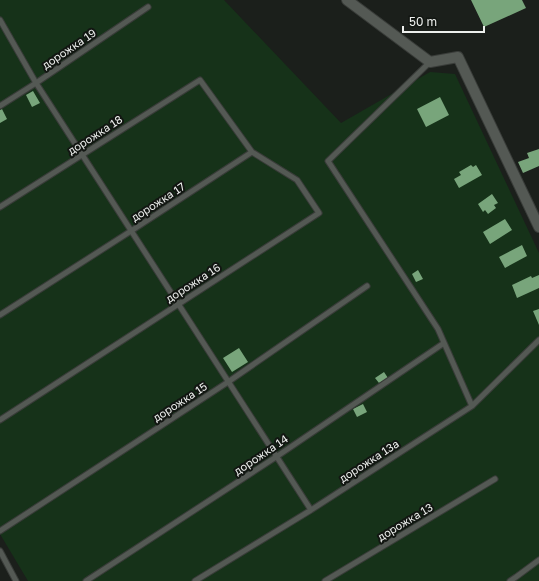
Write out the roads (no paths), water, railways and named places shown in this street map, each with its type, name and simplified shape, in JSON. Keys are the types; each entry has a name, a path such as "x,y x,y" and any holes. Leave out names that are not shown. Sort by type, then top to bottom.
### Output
{"street":[{"path":"347,0 430,62 458,57 539,227"}],"lane":[{"name":"дорожка 19","path":"0,106 148,7"},
{"path":"0,20 36,83 311,510"},
{"path":"430,62 328,161 438,328 472,406"},
{"name":"дорожка 18","path":"0,207 200,80 252,152"},
{"name":"дорожка 17","path":"0,314 131,232 252,152"},
{"name":"дорожка 16","path":"0,420 319,213 297,180 252,152"},
{"name":"дорожка 15","path":"0,531 228,382 367,286"},
{"name":"дорожка 13а","path":"195,581 311,510 472,406 539,340"},
{"name":"дорожка 14","path":"86,581 276,457 444,343"},
{"name":"дорожка 13","path":"326,581 495,480"},
{"path":"0,551 16,581"},
{"path":"510,581 539,560"}]}
